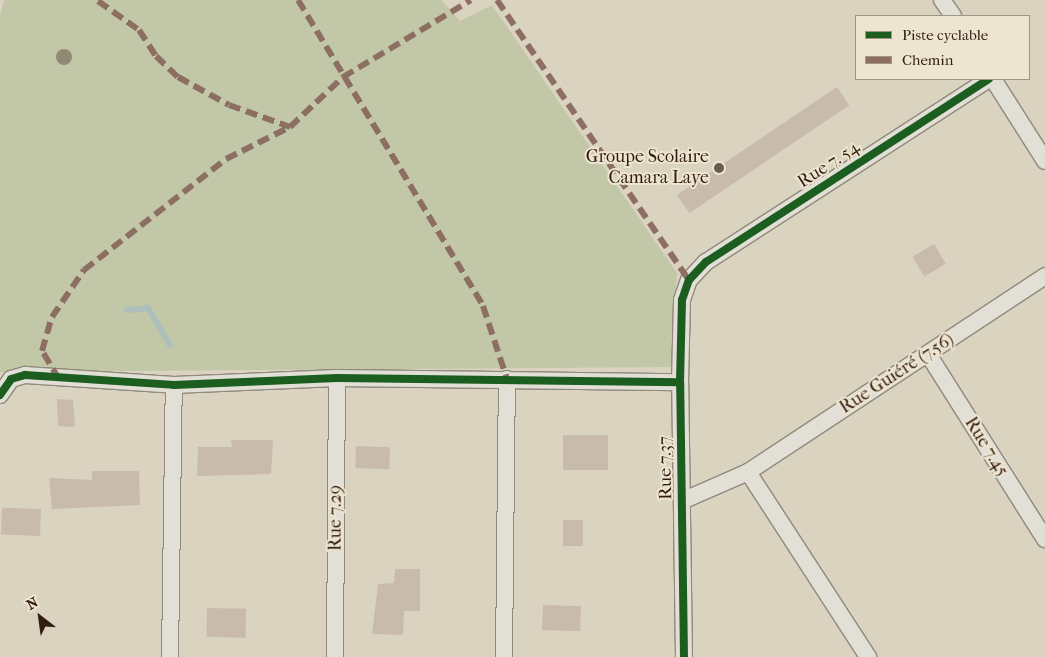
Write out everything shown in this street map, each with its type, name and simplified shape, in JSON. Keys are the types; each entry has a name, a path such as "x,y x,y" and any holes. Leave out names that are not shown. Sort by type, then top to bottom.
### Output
{"street":[{"path":"942,0 951,15"},
{"name":"Rue 7. 54","path":"689,280 706,262 987,80"},
{"path":"994,80 1045,161"},
{"name":"Rue Guiéré (7.56)","path":"682,501 748,472 1045,276"},
{"name":"Rue 7.37","path":"684,657 680,382 682,300 689,280"},
{"name":"Rue 7.45","path":"928,354 1045,539"},
{"path":"0,395 10,379 25,375 174,384 336,378 680,382"},
{"name":"Rue 7.29","path":"335,657 336,378"},
{"path":"504,657 507,379"},
{"path":"170,657 174,384"},
{"path":"748,472 868,657"}],"green space":[{"path":"4,0 441,0 460,21 492,5 677,273 672,367 0,372 0,16"}],"building":[{"path":"837,87 849,105 689,213 677,195"},
{"path":"934,244 946,264 924,277 913,257"},
{"path":"57,399 73,400 75,427 58,426"},
{"path":"563,435 608,435 608,470 563,470"},
{"path":"231,440 273,440 271,474 197,476 198,447 232,447"},
{"path":"356,446 390,447 389,469 355,468"},
{"path":"92,471 139,471 140,505 52,509 49,478 92,480"},
{"path":"2,508 41,509 40,536 1,535"},
{"path":"563,520 583,520 583,546 563,546"},
{"path":"395,569 420,569 420,611 404,611 403,635 372,634 378,584 394,583"},
{"path":"543,605 581,606 580,631 542,630"},
{"path":"207,608 246,609 245,638 206,637"}],"waterway":[{"path":"127,310 148,308 170,345"}],"marked path":[{"path":"298,0 483,306 507,379"},
{"path":"59,379 42,351 52,317 84,270 226,159 290,127 343,77 471,0"},
{"path":"497,0 689,280"},
{"path":"98,1 139,30 156,56 178,77 229,105 290,127"}],"cycle path":[{"path":"684,657 680,382 682,300 689,280 706,262 987,80"},
{"path":"0,395 11,379 25,375 174,385 337,378 680,382"}],"place":[{"name":"Groupe Scolaire Camara Laye","path":"719,168"}]}
